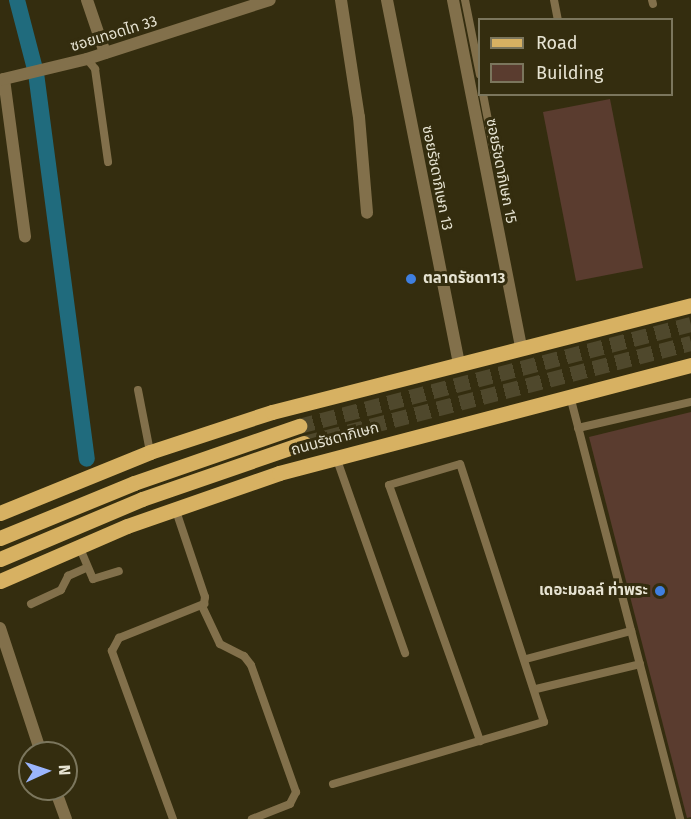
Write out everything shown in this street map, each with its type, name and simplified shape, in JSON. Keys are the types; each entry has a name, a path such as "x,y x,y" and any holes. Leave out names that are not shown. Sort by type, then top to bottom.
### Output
{"main road":[{"path":"0,513 150,452 272,412 459,362 691,305"},
{"name":"ถนนรัชดาภิเษก","path":"0,581 79,546 175,508 336,457 691,365"},
{"path":"0,538 134,483 299,426"},
{"path":"0,559 142,499 304,443"}],"street":[{"path":"87,0 105,53"},
{"name":"ซอยเทอดไท 33","path":"2,79 87,59 250,3 270,0"},
{"path":"341,0 359,117 367,213"},
{"name":"ซอยรัชดาภิเษก 13","path":"387,0 459,362"},
{"name":"ซอยรัชดาภิเษก 15","path":"453,0 521,347"},
{"path":"2,79 25,237"},
{"path":"0,628 37,741"},
{"path":"59,801 66,819"}],"lane":[{"path":"465,0 478,65"},
{"path":"554,0 558,18"},
{"path":"87,59 95,69 108,162"},
{"path":"483,96 494,151"},
{"path":"138,390 150,452"},
{"path":"570,396 680,819"},
{"path":"578,428 691,402"},
{"path":"336,457 405,653"},
{"path":"333,784 480,741 544,722 536,689 459,464 389,485 480,741"},
{"path":"175,508 205,597 202,606 220,644 244,656 251,665 296,792 292,803 252,819"},
{"path":"79,546 86,568 93,579 119,571"},
{"path":"31,604 61,590 68,576 86,568"},
{"path":"173,819 112,648 119,638 202,606"},
{"path":"526,659 632,632"},
{"path":"536,689 640,664"}],"building":[{"path":"610,99 643,268 576,281 543,112"},
{"name":"เดอะมอลล์ ท่าพระ","path":"691,412 691,817 687,818 589,437"}],"waterway":[{"path":"17,0 36,73 87,459"}],"tunnel":[{"path":"299,426 691,324"},
{"path":"304,443 691,343"}],"place":[{"name":"ตลาดรัชดา13","path":"411,279"},
{"name":"เดอะมอลล์ ท่าพระ","path":"660,591"}]}
